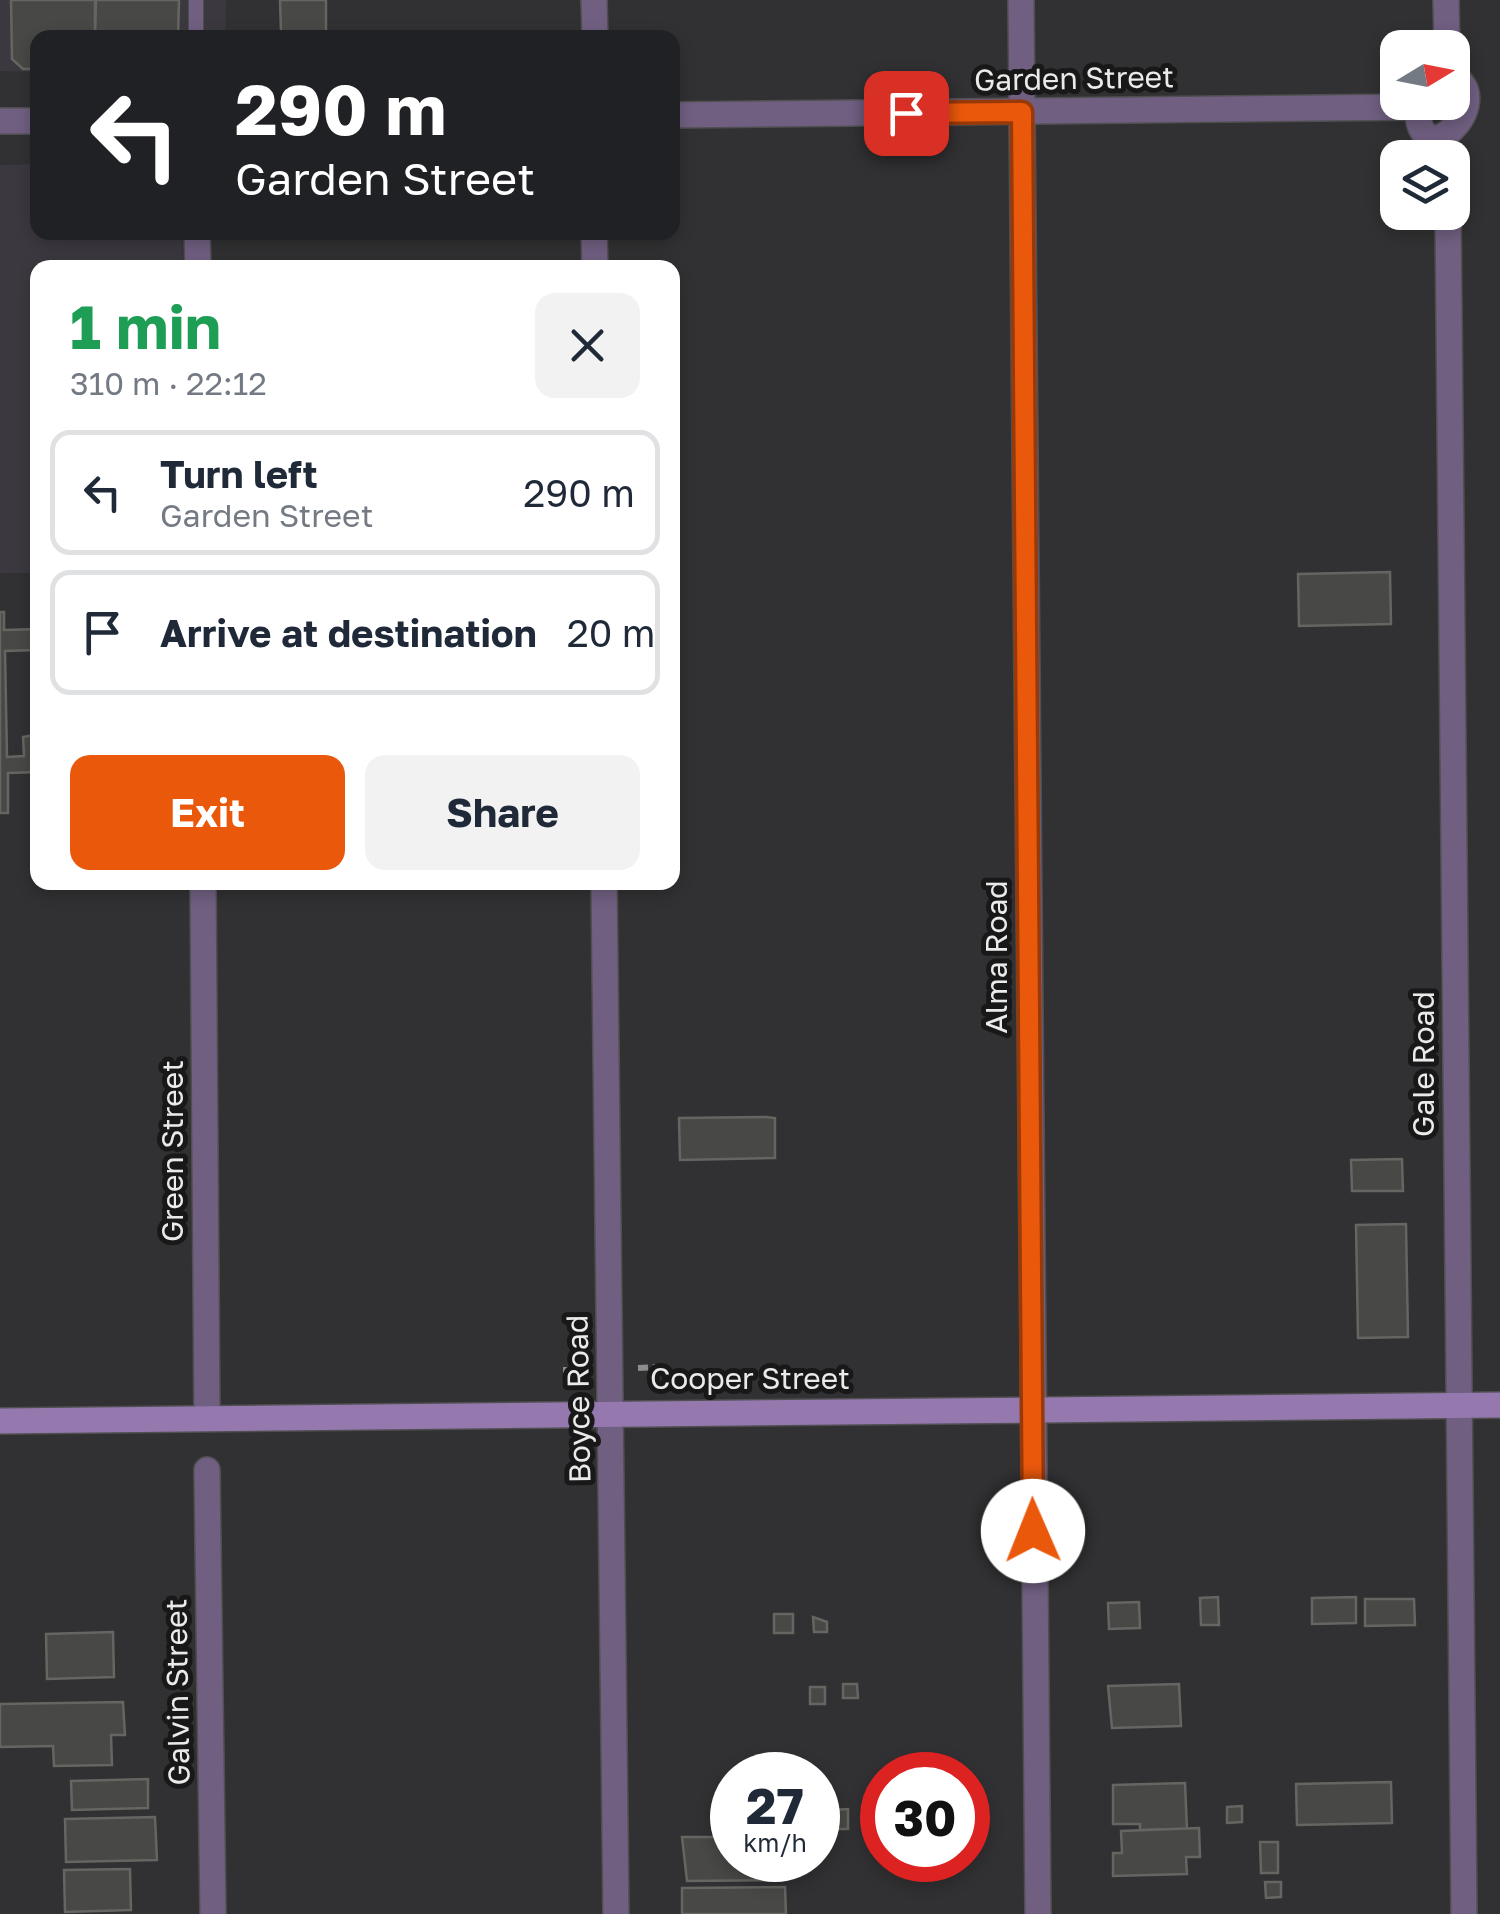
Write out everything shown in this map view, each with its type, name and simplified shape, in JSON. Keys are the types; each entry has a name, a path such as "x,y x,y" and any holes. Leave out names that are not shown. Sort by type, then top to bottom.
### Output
{"street":[{"path":"594,0 595,30"},
{"name":"Alma Road","path":"1021,0 1038,1914"},
{"path":"1446,0 1447,30"},
{"path":"1457,140 1484,107 1470,87"},
{"name":"Garden Street","path":"680,115 1380,106"},
{"path":"1424,120 1438,140"},
{"path":"0,121 30,121"},
{"name":"Gale Road","path":"1448,230 1464,1914"},
{"name":"Green Street","path":"203,890 207,1418"},
{"name":"Boyce Road","path":"604,890 616,1914"},
{"name":"Cooper Street","path":"0,1421 1500,1404"},
{"name":"Galvin Street","path":"207,1470 213,1914"}],"lane":[{"path":"196,0 196,30"}],"path":[{"path":"636,1368 657,1367"},
{"path":"563,1370 584,1370"}],"shaded area":[{"path":"0,0 226,0 225,30 30,30 30,72 0,71"},
{"path":"30,164 30,240 182,240 183,260 30,260 30,573 0,573 0,165"}],"building":[{"path":"11,0 95,0 95,30 30,30 30,69 23,69 12,59"},
{"path":"96,0 179,0 178,30 95,30"},
{"path":"280,0 326,0 326,30 281,30"},
{"path":"1390,572 1391,624 1299,626 1298,574"},
{"path":"0,612 4,612 4,630 30,629 30,650 5,651 7,757 24,756 23,737 30,736 30,772 8,773 8,813 0,813"},
{"path":"679,1118 775,1118 775,1158 680,1160"},
{"path":"1402,1159 1403,1191 1352,1191 1351,1160"},
{"path":"1406,1224 1408,1337 1358,1338 1356,1225"},
{"path":"1218,1597 1219,1625 1201,1625 1200,1598"},
{"path":"1356,1597 1356,1623 1312,1624 1312,1598"},
{"path":"1365,1599 1414,1599 1415,1625 1365,1626"},
{"path":"1139,1602 1140,1628 1109,1629 1108,1603"},
{"path":"774,1614 793,1614 793,1633 774,1633"},
{"path":"813,1617 827,1622 827,1632 814,1632"},
{"path":"113,1632 114,1677 47,1679 46,1634"},
{"path":"843,1684 857,1684 858,1698 843,1698"},
{"path":"1179,1684 1181,1726 1112,1728 1108,1686"},
{"path":"810,1687 825,1687 825,1704 810,1704"},
{"path":"123,1702 125,1735 111,1735 112,1765 54,1766 53,1746 0,1747 0,1704"},
{"path":"148,1779 148,1808 72,1810 71,1781"},
{"path":"1391,1782 1392,1823 1297,1825 1296,1784"},
{"path":"1185,1783 1187,1829 1140,1830 1140,1824 1113,1824 1113,1785"},
{"path":"1242,1806 1242,1822 1227,1823 1227,1807"},
{"path":"848,1809 848,1829 840,1829 840,1810"},
{"path":"155,1817 157,1860 66,1862 65,1819"},
{"path":"1199,1828 1200,1857 1186,1857 1187,1874 1113,1876 1113,1853 1122,1853 1121,1831"},
{"path":"682,1837 710,1837 710,1881 687,1881"},
{"path":"1260,1842 1278,1842 1278,1873 1261,1873"},
{"path":"130,1869 131,1910 65,1912 64,1870"},
{"path":"1265,1882 1281,1882 1281,1897 1266,1898"},
{"path":"785,1887 786,1914 682,1914 682,1888"}],"route":[{"path":"906,113 1022,112 1033,1531"}]}
